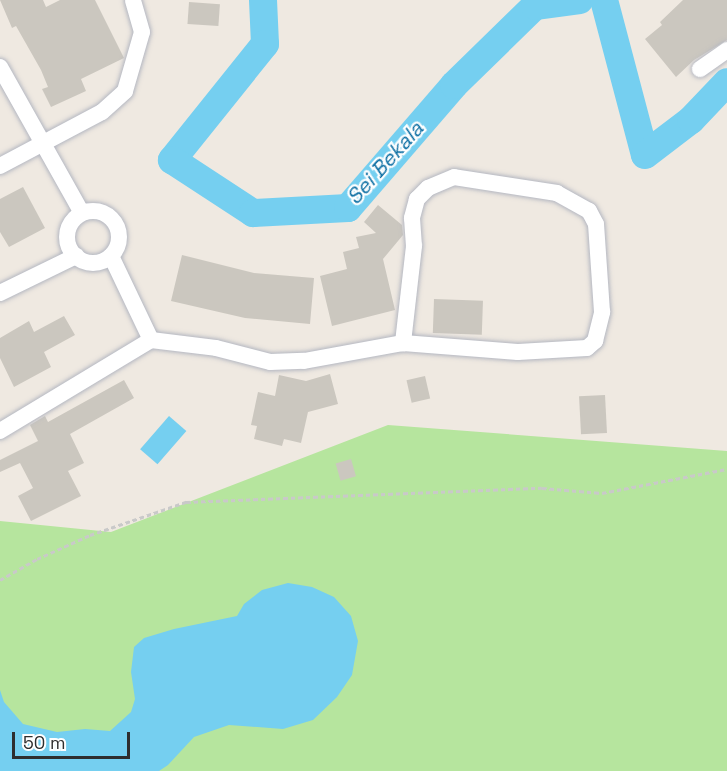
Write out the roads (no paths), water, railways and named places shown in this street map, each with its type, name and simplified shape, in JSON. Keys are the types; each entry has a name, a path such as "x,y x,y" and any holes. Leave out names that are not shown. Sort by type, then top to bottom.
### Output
{"street":[{"path":"0,166 102,112 125,91 142,32 133,0"},
{"path":"700,69 727,51"},
{"path":"0,67 82,213"},
{"path":"0,431 151,340 216,348 270,362 304,361 403,343 518,352 587,348 596,340 602,312 596,224 589,211 557,193 454,177 428,188 417,199 412,218 414,246 403,343"},
{"path":"98,211 112,219 117,226 119,242 111,256 97,263 82,260 76,256 69,245 68,231 71,224 82,213 98,211"},
{"path":"0,293 76,256"},
{"path":"111,256 151,340"}],"water":[{"path":"169,416 186,431 157,464 140,449"},
{"path":"288,583 312,587 334,597 351,616 358,641 352,675 337,697 313,720 283,729 229,725 194,737 168,765 159,771 0,771 0,690 4,702 23,724 57,732 85,729 110,731 131,712 135,699 131,672 134,647 144,638 174,629 237,616 244,604 262,590"}],"waterway":[{"name":"Sei Bekala","path":"263,0 265,44 172,160 253,213 348,208 454,85 535,6 580,0"},
{"name":"Sei Bekala","path":"604,0 645,155 691,120 727,82"}]}
